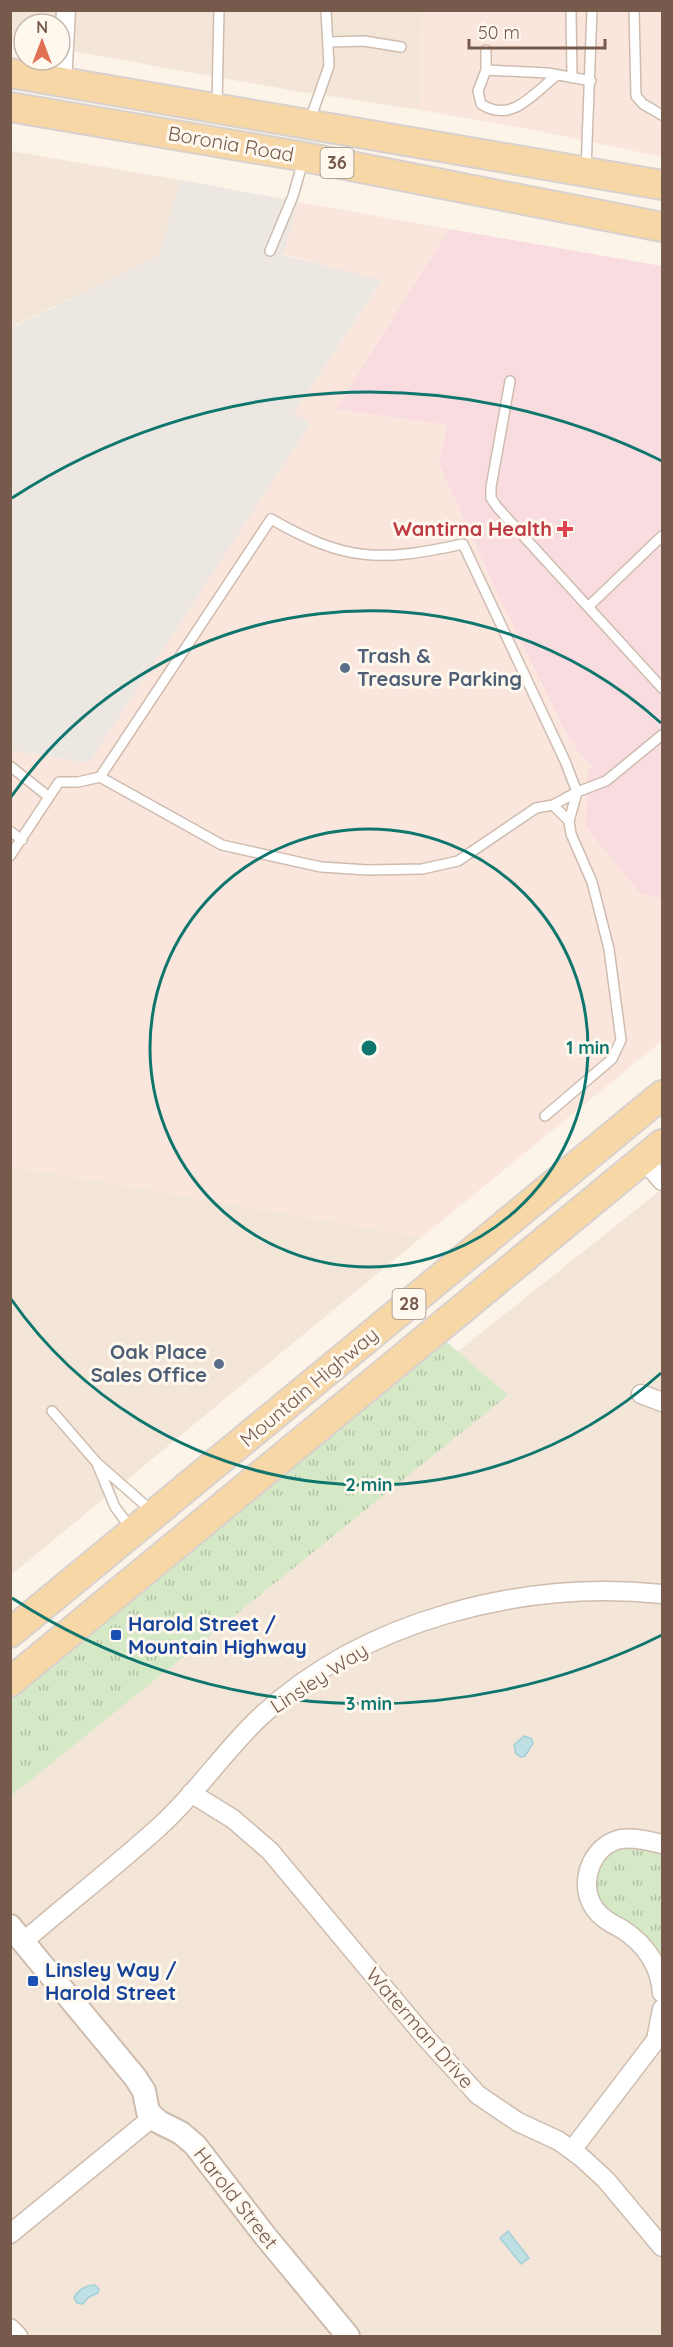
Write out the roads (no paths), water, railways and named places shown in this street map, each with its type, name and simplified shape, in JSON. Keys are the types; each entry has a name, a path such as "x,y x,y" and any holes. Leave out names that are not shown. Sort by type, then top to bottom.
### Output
{"main road":[{"name":"Boronia Road","path":"10,73 663,185"},
{"name":"Boronia Road","path":"10,107 305,157 663,227"},
{"name":"Mountain Highway","path":"10,1633 663,1095"},
{"name":"Mountain Highway","path":"10,1682 653,1152"},
{"path":"144,1523 168,1551"}],"street":[{"path":"62,82 66,10"},
{"path":"653,1152 663,1181"},
{"path":"641,1394 663,1402"},
{"name":"Linsley Way","path":"17,1934 160,1826 239,1738 284,1697 341,1660 383,1638 423,1622 514,1598 622,1590 663,1594"},
{"name":"Waterman Drive","path":"191,1793 232,1819 270,1851 426,2038 477,2095 518,2122 572,2150 606,2180 663,2247"},
{"path":"663,1844 621,1839 605,1846 590,1866 587,1888 593,1907 600,1915 633,1938 648,1953 659,1972 663,1993"},
{"path":"10,2234 153,2117 146,2106 144,2091 135,2077 17,1934"},
{"path":"572,2150 659,2039 663,2009"},
{"name":"Harold Street","path":"153,2117 181,2133 195,2145 266,2237 348,2337"},
{"path":"10,2328 18,2337"}],"lane":[{"path":"217,110 219,10"},
{"path":"309,125 329,66 326,10"},
{"path":"571,10 572,78"},
{"path":"586,172 592,10"},
{"path":"634,10 636,96 648,108 663,115"},
{"path":"329,42 364,41 401,47"},
{"path":"486,50 486,70 478,91 481,104 502,113 513,110 557,75"},
{"path":"486,70 557,75 591,81"},
{"path":"648,108 663,107"},
{"path":"270,251 293,196 305,157"},
{"path":"278,231 289,233"},
{"path":"510,381 490,487 491,498 496,507 663,688"},
{"path":"100,777 272,519 318,543 362,555 393,557 463,544 565,760 577,792 569,821 571,834 592,882 609,950 621,1040 612,1059 545,1116"},
{"path":"589,606 663,536"},
{"path":"10,856 59,782 78,782 100,777 222,845 270,858 344,869 422,869 458,861 536,808 553,805 577,792 606,781 663,735"},
{"path":"10,766 49,797"},
{"path":"553,805 569,821"},
{"path":"10,831 22,840"},
{"path":"52,1411 144,1523"},
{"path":"97,1463 115,1507 144,1523"}],"water":[{"path":"524,1736 531,1738 533,1743 525,1756 521,1757 516,1754 514,1745"},
{"path":"508,2231 529,2258 521,2264 500,2238"},
{"path":"95,2285 99,2289 98,2293 89,2297 83,2304 77,2303 74,2298 78,2293 85,2287"}],"place":[{"name":"Wantirna Health","path":"565,529"},
{"name":"Trash & Treasure Parking","path":"345,668"},
{"name":"Oak Place Sales Office","path":"219,1364"},
{"name":"Harold Street / Mountain Highway","path":"116,1635"},
{"name":"Linsley Way / Harold Street","path":"33,1981"}]}
